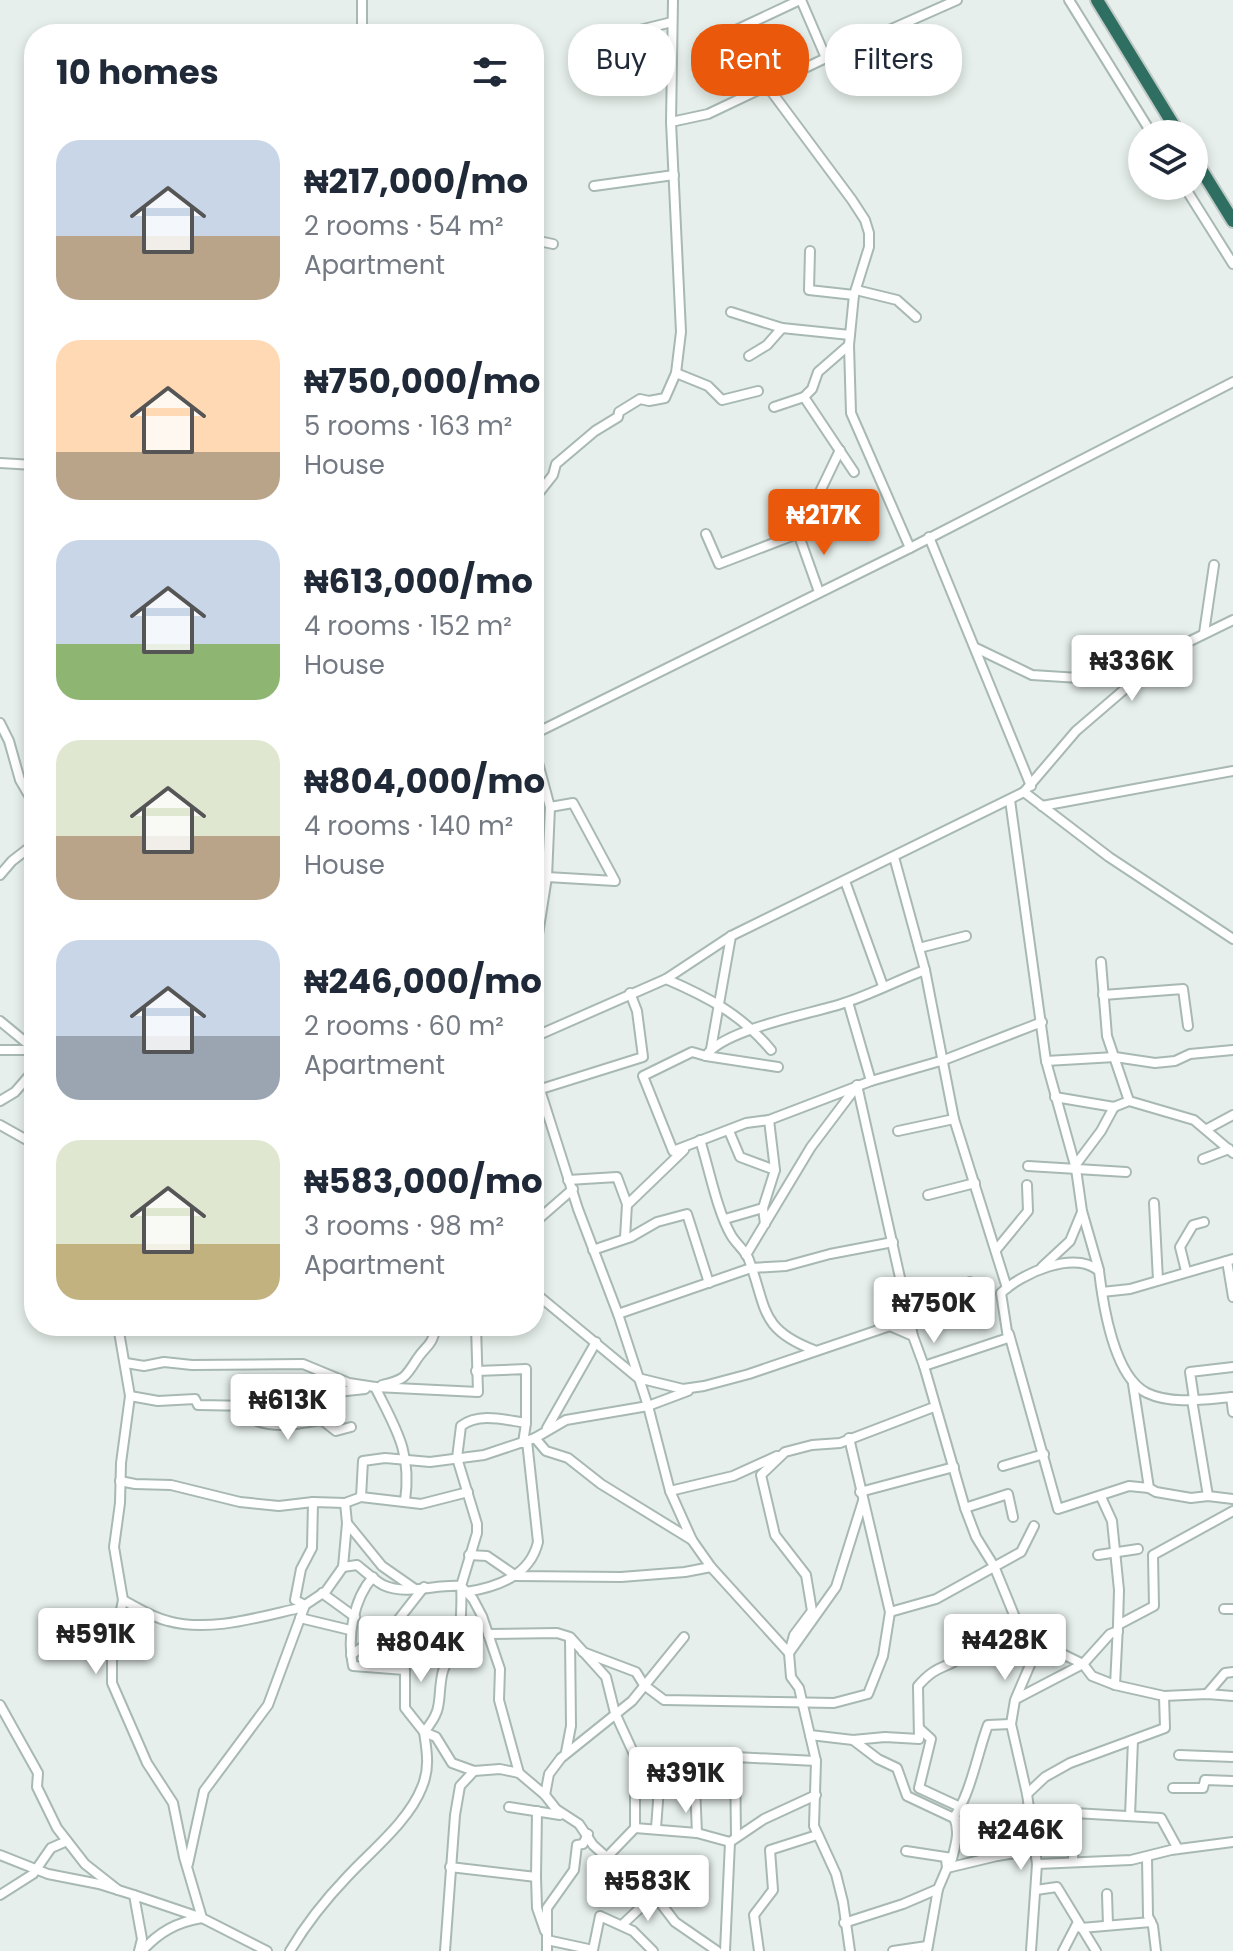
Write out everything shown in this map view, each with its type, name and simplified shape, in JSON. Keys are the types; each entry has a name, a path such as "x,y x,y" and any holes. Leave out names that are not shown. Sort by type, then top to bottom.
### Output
{"highway":[{"path":"1097,0 1170,120"},
{"path":"1208,181 1233,221"}],"street":[{"path":"362,0 362,24"},
{"path":"544,486 553,475 556,464 595,431 618,417 619,412 640,399 665,398 676,373 681,332 671,122 672,22 673,2 683,0"},
{"path":"749,24 800,0 825,56"},
{"path":"1069,0 1143,120"},
{"path":"901,24 952,1"},
{"path":"664,24 672,22"},
{"path":"671,122 708,114 748,96"},
{"path":"775,96 865,220 869,233 869,247 855,293 849,340 851,413 910,548"},
{"path":"594,186 674,175"},
{"path":"1193,200 1233,264"},
{"path":"544,242 553,244"},
{"path":"810,251 809,290 897,300 916,317"},
{"path":"731,312 782,328 849,340"},
{"path":"749,356 767,345 782,328"},
{"path":"774,407 804,397 812,389 818,372 849,340"},
{"path":"676,373 708,386 722,400 758,391"},
{"path":"544,729 910,548 1233,382"},
{"path":"804,397 854,472"},
{"path":"778,541 815,502 840,450"},
{"path":"0,463 24,464"},
{"path":"706,534 719,564 849,514"},
{"path":"798,533 819,592"},
{"path":"929,537 976,647 1028,789 1042,806 1109,857 1233,939"},
{"path":"1204,633 1214,565"},
{"path":"976,647 1032,675 1095,679 1182,645 1233,620"},
{"path":"544,1032 666,979 731,936 1010,800 1028,789 1076,731 1182,645"},
{"path":"0,723 24,787"},
{"path":"1042,806 1233,771"},
{"path":"544,785 550,807 544,896"},
{"path":"1010,800 1046,1061 1075,1168 1082,1211 1119,1361 1133,1384 1149,1488"},
{"path":"547,877 615,881 573,803 550,807"},
{"path":"0,875 24,852"},
{"path":"894,857 925,970 954,1119 1007,1288"},
{"path":"845,881 883,986"},
{"path":"709,1052 721,1004 731,936"},
{"path":"919,948 966,936"},
{"path":"1101,962 1107,1036 1129,1101"},
{"path":"709,1052 751,1029 848,1002 925,970"},
{"path":"666,979 721,1004 771,1050"},
{"path":"1103,995 1183,989 1188,1026"},
{"path":"544,1088 643,1057 637,1011 630,993"},
{"path":"848,1002 871,1081"},
{"path":"0,1021 24,1041"},
{"path":"778,1067 709,1052 692,1052 643,1076 673,1151 746,1123 769,1120 857,1085 944,1060 1042,1022"},
{"path":"0,1050 24,1050"},
{"path":"1046,1061 1115,1057 1155,1063 1175,1061 1190,1054 1233,1050"},
{"path":"0,1101 15,1092 24,1082"},
{"path":"746,1255 811,1147 857,1085"},
{"path":"857,1085 913,1336 934,1407 976,1537 994,1566 1028,1649 1030,1665 1015,1700 1011,1724 1027,1794 1037,1864 1031,1951"},
{"path":"1055,1097 1114,1107 1129,1101 1194,1120 1231,1151"},
{"path":"544,1098 648,1406 670,1491 692,1540 711,1567 789,1653"},
{"path":"1075,1168 1114,1107"},
{"path":"1207,1129 1233,1115"},
{"path":"898,1131 954,1119"},
{"path":"765,1225 763,1208 775,1170 769,1120"},
{"path":"0,1125 24,1138"},
{"path":"729,1131 740,1157 775,1170"},
{"path":"700,1140 731,1235 746,1255 761,1303 774,1327 789,1340 814,1350"},
{"path":"627,1205 690,1145"},
{"path":"1203,1159 1231,1151"},
{"path":"1028,1166 1126,1172"},
{"path":"544,1212 571,1184 617,1177 627,1205 625,1238"},
{"path":"928,1195 975,1183"},
{"path":"996,1250 1028,1211 1027,1185"},
{"path":"1154,1203 1158,1280"},
{"path":"725,1219 763,1208"},
{"path":"924,1366 1008,1338 1001,1293 1041,1268 1070,1241 1082,1211"},
{"path":"593,1250 657,1222 687,1214 709,1283"},
{"path":"1186,1271 1180,1247 1193,1225 1204,1222"},
{"path":"618,1314 751,1268 786,1266 893,1242"},
{"path":"1102,1292 1130,1289 1230,1260 1233,1297"},
{"path":"1041,1268 1085,1263 1099,1271"},
{"path":"908,1311 940,1299 970,1282"},
{"path":"544,1300 638,1378 666,1386 693,1388"},
{"path":"361,1497 363,1461 407,1459 430,1462 484,1455 528,1441 566,1420 648,1406 693,1388 749,1374 890,1326 913,1336"},
{"path":"1006,1326 1058,1509 1129,1486 1191,1498 1208,1496 1233,1499"},
{"path":"120,1336 130,1396 114,1547 123,1600 112,1654 112,1683 147,1763 173,1803 202,1918"},
{"path":"130,1396 158,1401 195,1399 198,1405 254,1406 308,1401 319,1394 399,1381 410,1374 418,1357 433,1344 434,1336"},
{"path":"126,1363 144,1366 164,1362 192,1365 303,1364 349,1383 478,1392 476,1336"},
{"path":"546,1431 596,1342"},
{"path":"1208,1496 1190,1372 1233,1367"},
{"path":"343,1567 357,1565 382,1584 395,1588 494,1587 516,1576 535,1554 538,1542 526,1423 526,1369 476,1371"},
{"path":"1133,1384 1149,1394 1193,1400 1232,1397 1233,1412"},
{"path":"375,1387 397,1427 407,1459 405,1501"},
{"path":"254,1406 257,1421 268,1425 290,1426 322,1420 336,1431 351,1427"},
{"path":"670,1491 733,1476 785,1452 812,1445 840,1443 934,1407"},
{"path":"424,1732 436,1717 442,1672 459,1639 459,1611 469,1555 477,1533 457,1458 461,1426 465,1422 488,1418 526,1423"},
{"path":"583,1652 636,1672 644,1685 664,1700 834,1703 868,1694 883,1656 890,1612 849,1438"},
{"path":"528,1441 568,1458 601,1484 692,1540"},
{"path":"785,1452 761,1475 775,1535 806,1575 812,1611 794,1635 789,1653 791,1677 799,1688 816,1761 814,1826 836,1874 850,1951"},
{"path":"1003,1466 1044,1454"},
{"path":"861,1496 954,1467"},
{"path":"120,1481 187,1487 240,1502 279,1506 313,1502 345,1503 361,1497 421,1504 468,1492"},
{"path":"965,1508 1008,1494 1013,1517"},
{"path":"789,1653 836,1587 861,1496"},
{"path":"1101,1497 1112,1521 1116,1551 1118,1628 1115,1685"},
{"path":"305,1606 295,1600 301,1569 312,1548 313,1502"},
{"path":"123,1600 147,1614 170,1622 197,1625 237,1621 305,1606 322,1593 343,1567 347,1523 345,1503"},
{"path":"1015,1700 1083,1664 1110,1634 1154,1606 1153,1555 1233,1511"},
{"path":"347,1523 382,1566 420,1588"},
{"path":"890,1612 936,1599 1021,1552 1034,1526"},
{"path":"1098,1555 1138,1549"},
{"path":"469,1555 487,1556 516,1576 621,1577 711,1567"},
{"path":"290,1951 308,1922 346,1878 390,1835 422,1789 429,1762 424,1732 405,1708 405,1670 353,1666 350,1630 364,1587 373,1577"},
{"path":"351,1655 395,1624 420,1588"},
{"path":"464,1589 482,1616 500,1669 499,1700 519,1773"},
{"path":"322,1593 355,1617"},
{"path":"187,1868 204,1791 268,1705 305,1606"},
{"path":"300,1618 350,1630"},
{"path":"810,1735 853,1740 885,1737 919,1739 918,1686 932,1670 962,1658 994,1633 1001,1623 1015,1618"},
{"path":"488,1634 557,1633 570,1637 606,1677 615,1713 639,1765 659,1788 656,1828"},
{"path":"566,1753 571,1726 570,1637"},
{"path":"545,1795 549,1774 566,1753 632,1701 684,1637"},
{"path":"1028,1649 1050,1648 1083,1664 1092,1676 1115,1685 1164,1696 1233,1696"},
{"path":"1207,1694 1225,1673 1233,1672"},
{"path":"1027,1794 1045,1777 1062,1768 1165,1728 1164,1696"},
{"path":"0,1705 38,1773 37,1787 57,1828 85,1864 118,1890"},
{"path":"952,1859 958,1829 954,1817 976,1768 988,1725 1011,1724"},
{"path":"920,1729 931,1739 919,1788 960,1807"},
{"path":"424,1732 436,1737 452,1763 474,1771 500,1769 519,1773 565,1816 579,1824 593,1845 643,1880 675,1922 717,1951"},
{"path":"853,1740 878,1759 897,1768 907,1796 975,1828 997,1856"},
{"path":"1130,1816 1133,1740"},
{"path":"678,1755 710,1761 735,1757 816,1761"},
{"path":"1179,1755 1233,1757"},
{"path":"725,1951 735,1757"},
{"path":"697,1833 695,1787 705,1788 710,1761"},
{"path":"607,1857 635,1828 635,1789 639,1765"},
{"path":"445,1951 450,1867 460,1786 474,1771"},
{"path":"1173,1788 1203,1788 1205,1780 1233,1781"},
{"path":"635,1828 697,1833 733,1840 764,1819 816,1795"},
{"path":"509,1807 565,1816"},
{"path":"537,1811 537,1908 547,1938"},
{"path":"1073,1861 1074,1813 1161,1818 1178,1849"},
{"path":"547,1951 547,1908 574,1870 577,1845 583,1844 588,1834"},
{"path":"759,1951 754,1915 773,1890 770,1850 817,1835"},
{"path":"0,1895 33,1874 51,1848 67,1841"},
{"path":"1037,1864 1147,1858 1178,1849 1233,1842"},
{"path":"947,1868 1035,1850"},
{"path":"906,1851 952,1859"},
{"path":"0,1855 36,1869 118,1890 202,1918 254,1949 267,1951"},
{"path":"1147,1858 1148,1916 1156,1951"},
{"path":"893,1951 927,1948 938,1889 947,1868 946,1859 952,1859"},
{"path":"450,1867 536,1877"},
{"path":"1036,1890 1057,1887 1096,1951"},
{"path":"844,1923 938,1889"},
{"path":"622,1925 655,1894"},
{"path":"1107,1894 1108,1925"},
{"path":"134,1895 142,1939 140,1951"},
{"path":"547,1938 593,1950 600,1916 633,1931 653,1951"},
{"path":"140,1951 180,1922 202,1918"},
{"path":"1079,1925 1151,1922"},
{"path":"1063,1951 1079,1925"}]}
